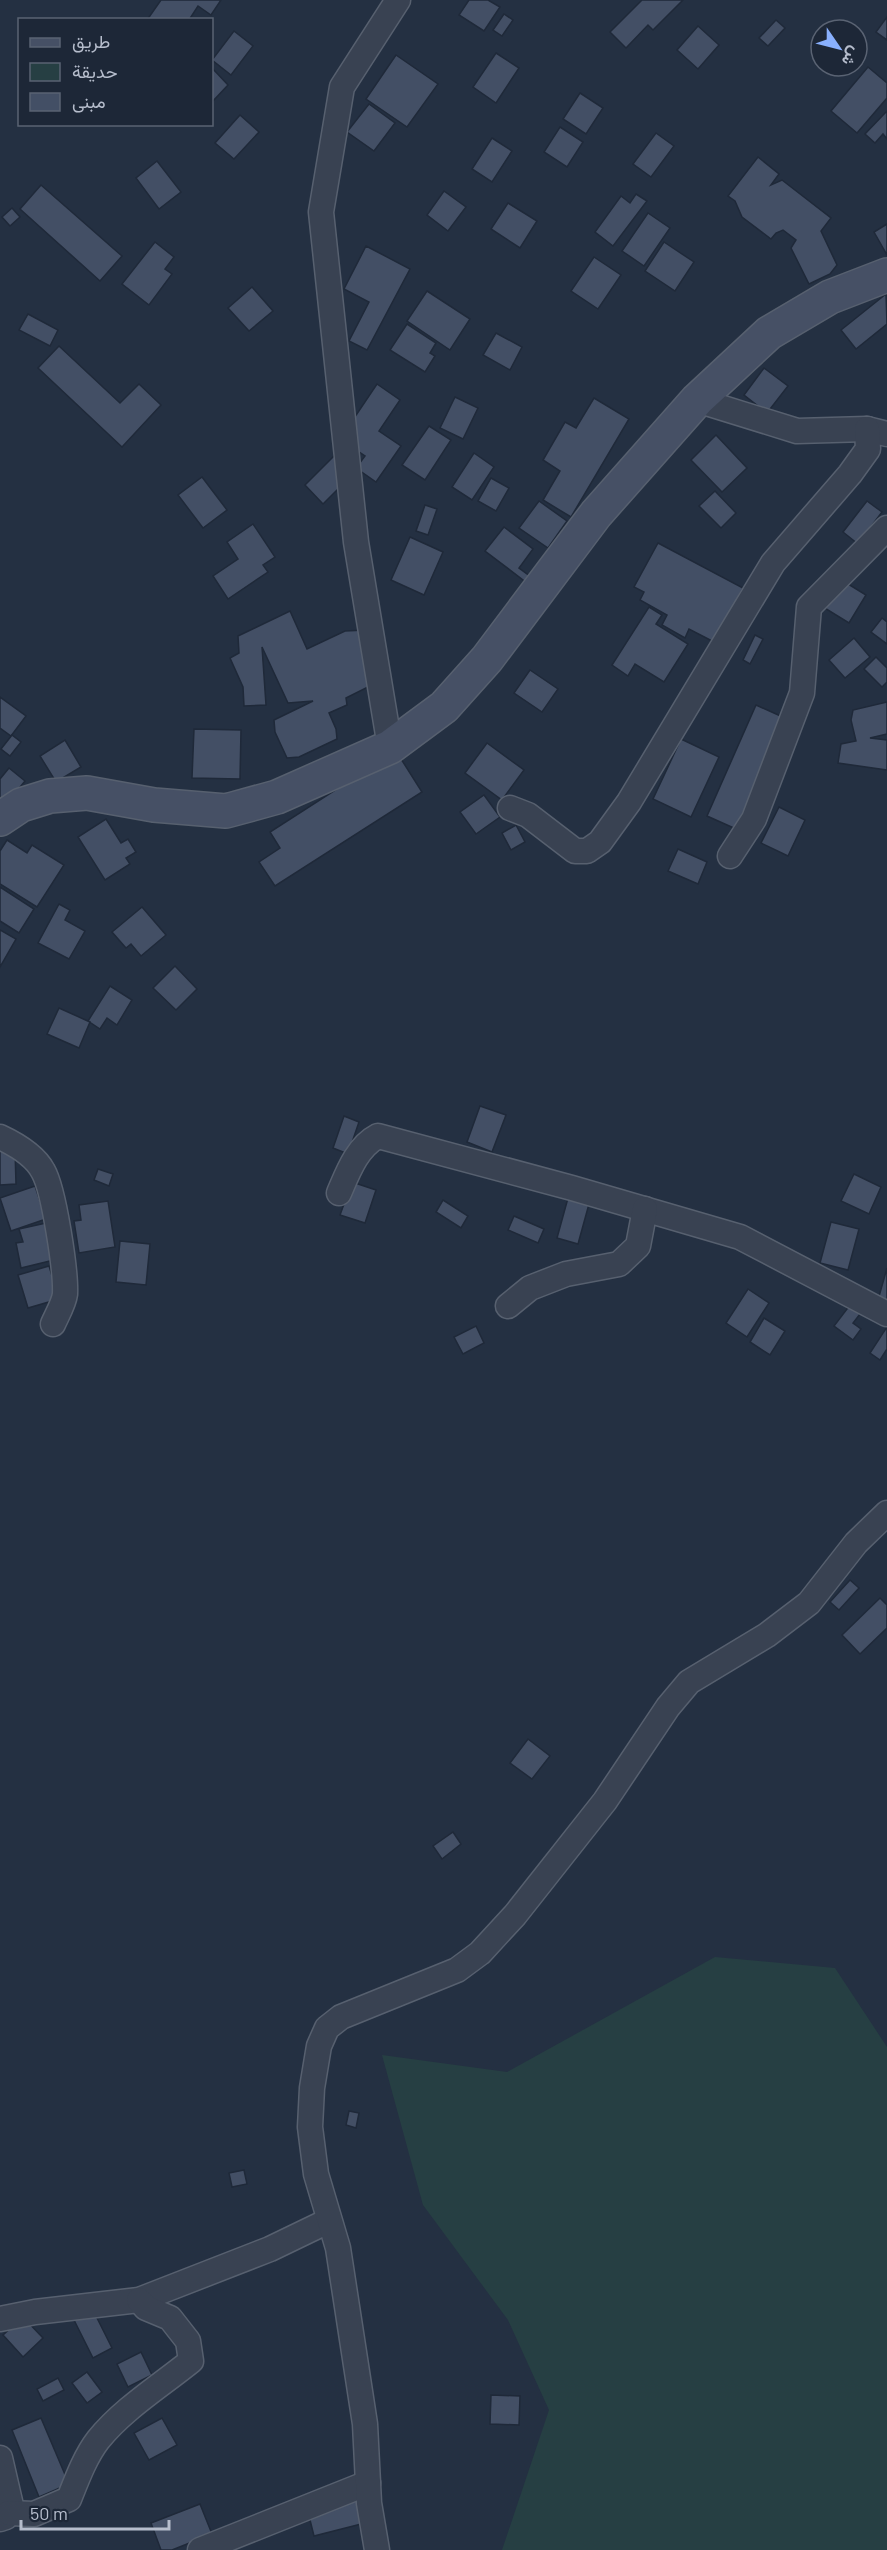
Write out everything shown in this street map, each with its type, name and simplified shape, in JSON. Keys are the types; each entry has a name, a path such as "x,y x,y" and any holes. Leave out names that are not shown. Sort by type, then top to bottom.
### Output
{"main road":[{"path":"0,819 21,805 50,796 87,793 154,805 226,811 277,797 390,747 411,734 444,707 487,659 596,514 697,400 769,333 830,297 887,275"}],"street":[{"path":"390,747 356,542 321,212 342,87 398,0"},
{"path":"510,808 528,815 575,851 587,851 600,842 629,802 772,563 850,474 877,432 797,431 697,400"},
{"path":"730,856 754,819 801,693 809,607 887,528"},
{"path":"339,1193 348,1170 366,1142 378,1136 740,1237 887,1314"},
{"path":"0,1137 15,1144 42,1168 48,1182 61,1252 65,1296 53,1324"},
{"path":"508,1306 530,1288 566,1274 620,1264 638,1246 645,1209"},
{"path":"377,2550 369,2503 365,2424 338,2247 328,2221 316,2174 310,2127 312,2088 319,2046 327,2028 341,2017 457,1970 480,1953 515,1915 605,1801 668,1707 689,1682 767,1635 809,1603 856,1543 887,1513"},
{"path":"0,2319 139,2300 270,2249 328,2221"},
{"path":"4,2516 34,2514 69,2499 81,2469 98,2440 124,2415 191,2361 188,2341 170,2318 146,2308 139,2300"},
{"path":"0,2461 12,2510 4,2516"},
{"path":"200,2550 368,2483"}],"green space":[{"path":"715,1957 835,1968 887,2047 887,2550 502,2550 549,2410 508,2320 423,2205 382,2055 507,2072"}],"building":[{"path":"161,0 221,0 211,15 198,6 190,18 148,18"},
{"path":"469,0 488,0 500,7 484,31 459,15"},
{"path":"642,0 683,0 653,30 648,25 626,48 610,32"},
{"path":"504,14 513,20 502,36 493,30"},
{"path":"887,17 887,40 876,32"},
{"path":"776,20 785,28 768,46 759,38"},
{"path":"698,26 719,45 698,69 677,50"},
{"path":"234,31 253,46 231,75 213,59"},
{"path":"496,53 519,68 496,103 473,87"},
{"path":"396,55 438,84 407,127 366,99"},
{"path":"869,68 887,83 887,98 857,133 831,111 859,78 869,78"},
{"path":"213,69 228,85 213,101"},
{"path":"580,93 603,108 586,134 563,119"},
{"path":"369,104 395,123 374,151 347,132"},
{"path":"887,111 887,139 883,134 875,143 865,134"},
{"path":"240,115 259,132 234,159 215,143"},
{"path":"560,127 583,142 567,167 544,152"},
{"path":"656,133 674,146 651,177 633,164"},
{"path":"492,138 512,151 492,182 472,169"},
{"path":"758,157 779,174 771,185 782,180 831,218 821,231 837,265 830,274 809,284 791,248 796,240 783,230 771,239 742,217 735,201 728,196"},
{"path":"157,161 181,192 159,209 136,178"},
{"path":"41,185 122,256 100,281 20,209"},
{"path":"444,191 466,207 448,231 427,215"},
{"path":"636,194 647,201 613,246 595,232 621,196 630,203"},
{"path":"508,203 537,221 520,248 491,229"},
{"path":"12,208 20,217 10,226 2,217"},
{"path":"648,213 670,228 644,266 622,251"},
{"path":"887,224 887,255 874,232"},
{"path":"155,242 174,257 165,269 172,274 149,305 122,284"},
{"path":"664,242 694,262 675,291 645,271"},
{"path":"366,246 410,269 367,350 349,341 369,302 344,289"},
{"path":"594,257 621,275 598,309 571,291"},
{"path":"252,287 273,311 249,331 228,308"},
{"path":"427,291 470,319 450,350 407,321"},
{"path":"886,294 887,324 856,349 841,330"},
{"path":"28,314 58,330 50,346 19,330"},
{"path":"407,324 436,343 430,353 435,356 425,372 390,350"},
{"path":"496,333 522,347 510,370 483,355"},
{"path":"59,346 120,403 139,384 161,405 122,447 38,368"},
{"path":"764,368 788,386 767,413 744,395"},
{"path":"377,384 400,400 379,431 401,446 376,482 356,468 365,456 340,439"},
{"path":"455,397 478,408 463,439 440,428"},
{"path":"594,398 629,419 571,517 543,500 560,471 543,460 565,422 576,428"},
{"path":"429,426 451,440 425,480 402,465"},
{"path":"716,435 747,468 722,492 691,460"},
{"path":"337,453 344,483 323,504 305,485"},
{"path":"474,453 494,467 472,500 452,487"},
{"path":"202,477 227,510 203,528 178,495"},
{"path":"491,478 509,488 496,511 478,501"},
{"path":"715,491 736,513 721,528 699,506"},
{"path":"539,501 567,521 548,548 519,528"},
{"path":"867,501 882,512 858,544 843,532"},
{"path":"425,505 437,509 428,535 416,531"},
{"path":"253,524 275,557 263,565 268,572 228,599 213,576 238,559 227,542"},
{"path":"504,527 533,549 519,568 531,577 527,583 485,551"},
{"path":"410,537 443,552 424,595 391,580"},
{"path":"658,543 743,588 714,642 689,629 685,638 662,625 667,615 640,600 644,592 634,587"},
{"path":"840,579 866,595 849,623 823,607"},
{"path":"649,607 662,615 656,624 688,644 664,682 635,664 628,676 612,665"},
{"path":"290,611 307,649 345,631 366,630 372,685 346,698 347,705 329,713 336,729 337,739 299,757 287,758 275,732 274,720 313,701 288,703 262,647 266,705 244,706 243,687 230,658 239,653 238,636"},
{"path":"882,618 887,622 887,644 871,632"},
{"path":"755,635 763,639 750,664 743,660"},
{"path":"854,638 870,657 845,678 829,660"},
{"path":"876,657 887,668 887,682 882,687 864,669"},
{"path":"530,670 558,689 542,712 514,693"},
{"path":"0,697 26,716 11,736 0,728"},
{"path":"887,702 887,734 870,738 887,740 887,770 838,763 841,744 856,741 851,720 853,710"},
{"path":"756,705 785,718 736,829 707,816"},
{"path":"194,729 241,730 240,779 192,778"},
{"path":"12,735 21,742 10,756 1,749"},
{"path":"681,739 719,757 691,817 653,799"},
{"path":"65,740 81,767 56,782 40,756"},
{"path":"487,743 524,770 502,800 465,773"},
{"path":"396,751 422,792 275,886 259,862 280,848 270,832"},
{"path":"9,768 25,781 7,803 0,798 0,779"},
{"path":"484,795 500,817 476,834 460,812"},
{"path":"779,807 805,820 788,856 761,843"},
{"path":"106,819 121,843 128,839 136,852 126,858 130,864 105,880 78,837"},
{"path":"516,825 525,842 511,850 502,833"},
{"path":"7,840 27,853 32,845 64,865 37,907 0,884 0,851"},
{"path":"678,849 707,862 698,884 668,871"},
{"path":"0,887 34,909 19,933 0,921"},
{"path":"59,904 70,910 65,920 85,931 69,959 38,943"},
{"path":"142,907 166,935 141,956 131,944 126,948 112,932"},
{"path":"0,930 16,939 0,967"},
{"path":"175,966 197,989 176,1010 153,988"},
{"path":"110,986 132,1000 117,1025 107,1018 100,1029 88,1021"},
{"path":"59,1008 90,1022 79,1048 47,1034"},
{"path":"480,1106 506,1115 492,1152 467,1142"},
{"path":"344,1116 359,1122 348,1154 333,1148"},
{"path":"0,1150 15,1150 16,1184 0,1185"},
{"path":"98,1169 113,1174 109,1186 94,1180"},
{"path":"854,1174 881,1187 869,1214 841,1201"},
{"path":"352,1182 376,1190 365,1223 340,1215"},
{"path":"35,1186 46,1219 11,1231 0,1198"},
{"path":"568,1198 589,1204 578,1244 557,1238"},
{"path":"443,1200 468,1216 461,1228 436,1212"},
{"path":"108,1201 115,1247 79,1253 74,1221 81,1220 79,1205"},
{"path":"514,1216 544,1229 538,1243 508,1230"},
{"path":"831,1222 859,1229 848,1270 820,1263"},
{"path":"46,1223 54,1260 21,1268 16,1243 23,1242 19,1229"},
{"path":"120,1241 150,1244 146,1285 116,1282"},
{"path":"49,1266 59,1299 28,1308 18,1275"},
{"path":"887,1268 887,1302 878,1300"},
{"path":"748,1289 769,1303 747,1337 726,1323"},
{"path":"850,1305 860,1314 853,1323 861,1329 853,1340 834,1326"},
{"path":"764,1318 785,1331 770,1355 750,1342"},
{"path":"476,1326 484,1343 463,1354 454,1337"},
{"path":"887,1327 887,1349 880,1360 870,1353"},
{"path":"850,1580 859,1588 839,1610 830,1602"},
{"path":"880,1598 887,1605 887,1628 860,1654 842,1635"},
{"path":"528,1739 550,1756 532,1779 510,1763"},
{"path":"453,1832 461,1844 442,1859 433,1846"},
{"path":"349,2111 359,2113 356,2128 346,2125"},
{"path":"244,2170 247,2184 232,2187 229,2173"},
{"path":"93,2310 112,2348 93,2358 74,2320"},
{"path":"23,2317 43,2338 23,2357 3,2335"},
{"path":"141,2352 152,2375 128,2387 117,2364"},
{"path":"87,2372 102,2392 87,2403 72,2383"},
{"path":"58,2378 64,2390 43,2401 37,2389"},
{"path":"491,2395 520,2396 519,2425 490,2424"},
{"path":"41,2418 69,2484 39,2497 12,2430"},
{"path":"162,2418 177,2445 149,2460 134,2433"},
{"path":"362,2498 369,2522 314,2536 308,2512"},
{"path":"200,2504 212,2534 172,2550 161,2550 151,2523"}]}
